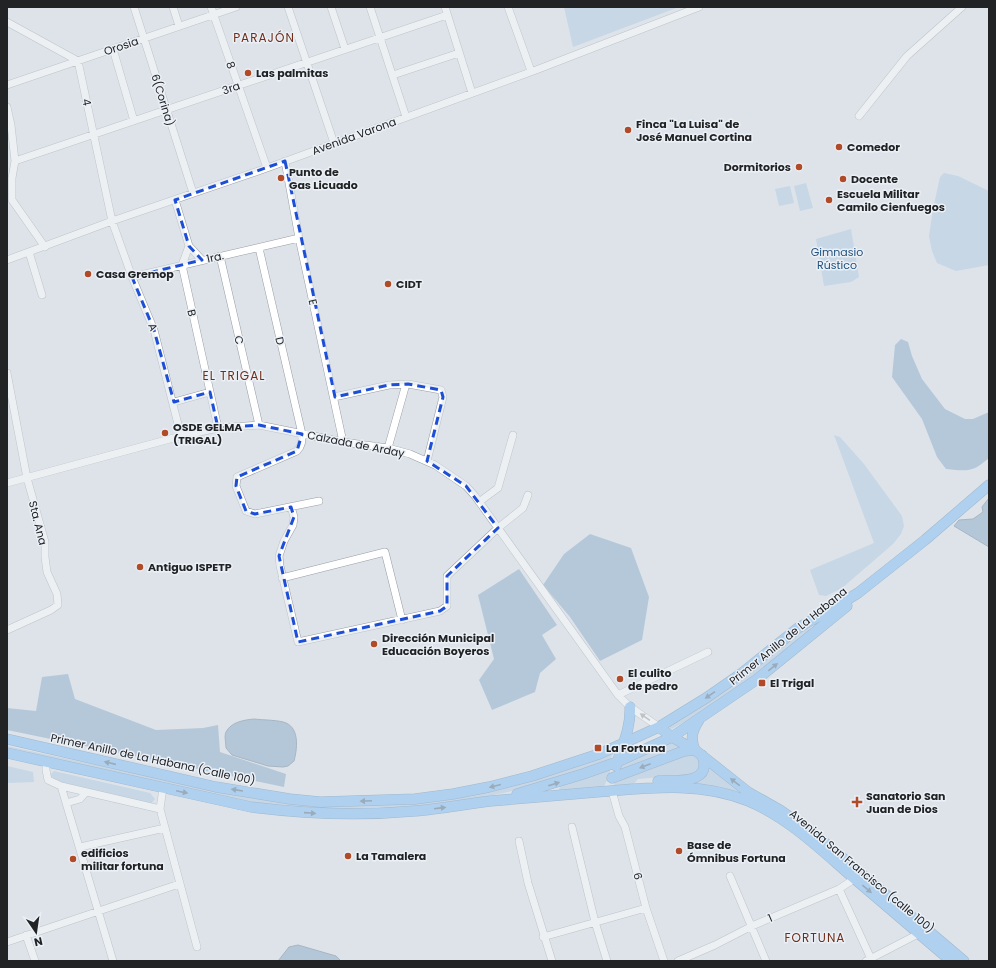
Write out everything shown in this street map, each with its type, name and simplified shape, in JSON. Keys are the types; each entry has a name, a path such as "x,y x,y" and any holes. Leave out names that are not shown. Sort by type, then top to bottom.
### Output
{"highway":[{"name":"Primer Anillo de La Habana","path":"489,802 537,789 617,762 672,737 756,680 824,625 879,576 989,485"},
{"name":"Primer Anillo de La Habana","path":"640,736 681,714 724,686 798,628 845,601 879,576"},
{"path":"822,614 824,625"},
{"path":"612,791 612,778 630,721 630,706"},
{"path":"633,789 649,782 690,780 701,774 704,767 704,762 698,752 692,736 693,730 700,718"},
{"path":"659,727 672,737"},
{"path":"624,743 640,736 652,733 672,737"},
{"name":"Avenida San Francisco (calle 100)","path":"672,737 698,752 748,792 800,823 858,876 922,931 964,961"},
{"name":"Primer Anillo de La Habana (Calle 100)","path":"7,739 216,787 290,799 320,802 388,800 445,795 490,787 532,776 599,754 624,743"},
{"path":"612,778 684,751 698,752"},
{"path":"7,753 163,788 251,806 292,812 351,814 415,811 489,802"},
{"name":"Avenida San Francisco (calle 100)","path":"489,802 658,787 707,789 746,800 764,808 787,823 858,876"},
{"name":"Avenida San Francisco (calle 100)","path":"922,931 951,961"}],"street":[{"name":"6(Corina)","path":"134,7 193,193"},
{"path":"173,7 180,26"},
{"name":"8","path":"211,7 267,168"},
{"name":"Orosia","path":"7,85 236,7"},
{"path":"288,7 334,143"},
{"path":"331,7 345,49"},
{"path":"370,7 406,117"},
{"path":"444,7 472,93"},
{"path":"508,7 531,71"},
{"name":"Avenida Varona","path":"7,260 267,168 472,93 699,7"},
{"path":"858,116 907,56 962,7"},
{"name":"3ra","path":"15,161 447,15"},
{"path":"7,22 78,61"},
{"path":"113,49 134,120"},
{"path":"392,75 459,53"},
{"name":"4","path":"78,61 112,222"},
{"path":"7,107 11,125 15,161 12,178 12,200 45,247"},
{"name":"E","path":"285,161 299,238 343,442"},
{"path":"175,200 189,246 202,260"},
{"name":"A","path":"112,222 154,330 182,436"},
{"name":"1ra.","path":"132,276 299,238"},
{"path":"182,265 189,246"},
{"name":"D","path":"259,248 302,434"},
{"path":"29,252 42,295"},
{"name":"C","path":"220,256 259,425"},
{"name":"B","path":"182,265 218,428"},
{"path":"7,373 27,478"},
{"path":"334,397 389,385 406,384 439,389 442,392 443,397 427,461"},
{"path":"388,448 406,384"},
{"path":"174,402 210,392"},
{"name":"Calzada de Arday","path":"7,483 182,436 218,428 259,425 343,442 388,448 410,454 435,465 466,486 618,695 630,706 659,727"},
{"path":"302,434 300,448 297,451 237,477 236,486 246,511 255,514 319,502"},
{"path":"479,502 498,488 513,435"},
{"name":"Sta. Ana","path":"7,630 51,610 58,605 57,594 47,572 45,542 27,478"},
{"path":"291,507 294,517 294,525 284,541 279,556 282,578 298,642 440,611 447,606 446,576 498,528 523,508 528,495"},
{"path":"282,578 385,552 402,620"},
{"path":"618,695 708,652"},
{"path":"46,762 48,780 61,786 160,809"},
{"path":"61,786 113,961"},
{"path":"163,788 160,809 197,947"},
{"name":"6","path":"612,791 619,816 625,827 646,908 664,961"},
{"path":"66,803 80,799 86,792"},
{"path":"572,827 595,922 607,961"},
{"path":"80,847 165,828"},
{"path":"519,841 528,883 543,937 552,961"},
{"path":"730,876 766,961"},
{"name":"1","path":"678,961 752,926 839,889 858,876"},
{"path":"7,942 179,884"},
{"path":"839,889 870,960 922,931"},
{"path":"543,937 646,908"},
{"path":"26,935 35,961"}],"highlighted area":[{"path":"285,161 335,397 389,385 408,384 441,390 443,397 427,461 466,486 498,528 447,576 447,606 440,611 298,642 279,556 294,517 291,507 255,514 246,511 236,486 237,477 297,451 302,434 259,425 218,428 210,392 174,402 154,330 132,277 202,260 189,246 175,200"}],"green space":[{"path":"564,7 679,7 573,47"},
{"path":"944,173 958,176 989,191 989,265 956,271 937,263 932,251 929,236 940,177"},
{"path":"806,183 813,208 800,211 794,186"},
{"path":"790,186 794,203 779,206 775,189"},
{"name":"Gimnasio Rústico","path":"851,229 859,277 851,282 824,286 816,239"},
{"path":"834,435 840,437 864,464 902,516 904,526 901,534 893,544 842,588 826,596 819,595 810,570 874,543"},
{"path":"819,626 774,662 712,706 672,729 665,725 803,630"},
{"path":"668,740 683,747 618,773 618,764"},
{"path":"7,746 262,799 416,802 613,754 609,761 554,780 480,798 422,806 335,809 266,804 205,794 7,750"},
{"path":"687,753 697,756 700,766 695,774 638,779 632,786 614,786 614,781"},
{"path":"708,764 781,816 683,783"},
{"path":"7,766 33,772 34,782 7,783"},
{"path":"610,768 610,775 603,788 560,791 559,789 561,785"},
{"path":"54,771 150,793 155,799 151,804 55,782 50,775"}],"shaded area":[{"path":"901,339 908,342 912,356 922,379 945,409 965,419 973,419 989,412 989,458 983,463 969,470 946,469 937,457 922,419 892,377 895,345"},
{"path":"989,498 989,547 954,526 959,520 973,519 983,512 982,507"},
{"path":"590,534 631,548 649,597 642,640 600,661 570,617 543,585 564,554"},
{"path":"519,569 557,625 542,635 556,659 540,673 535,692 492,710 479,680 494,659 478,595"},
{"path":"68,674 75,699 156,730 203,728 218,725 220,752 286,774 284,787 7,730 7,708 36,711 42,677"},
{"path":"254,719 283,722 294,730 296,751 294,761 288,766 268,766 232,755 226,748 225,735 228,729 238,722"},
{"path":"298,945 336,956 341,961 278,961 289,947"}],"place":[{"name":"Las palmitas","path":"248,73"},
{"name":"Finca \"La Luisa\" de José Manuel Cortina","path":"628,130"},
{"name":"Comedor","path":"839,147"},
{"name":"Dormitorios","path":"799,167"},
{"name":"Punto de Gas Licuado","path":"281,178"},
{"name":"Docente","path":"843,179"},
{"name":"Escuela Militar Camilo Cienfuegos","path":"829,200"},
{"name":"Casa Gremop","path":"88,274"},
{"name":"CIDT","path":"388,284"},
{"name":"OSDE GELMA (TRIGAL)","path":"165,433"},
{"name":"Antiguo ISPETP","path":"140,567"},
{"name":"Dirección Municipal Educación Boyeros","path":"374,644"},
{"name":"El culito de pedro","path":"620,679"},
{"name":"El Trigal","path":"762,683"},
{"name":"La Fortuna","path":"598,748"},
{"name":"Sanatorio San Juan de Dios","path":"857,802"},
{"name":"Base de Ómnibus Fortuna","path":"679,851"},
{"name":"La Tamalera","path":"348,856"},
{"name":"edificios militar fortuna","path":"73,859"}],"district":[{"name":"PARAJÓN","path":"264,37"},
{"name":"EL TRIGAL","path":"234,375"},
{"name":"FORTUNA","path":"815,937"}]}
